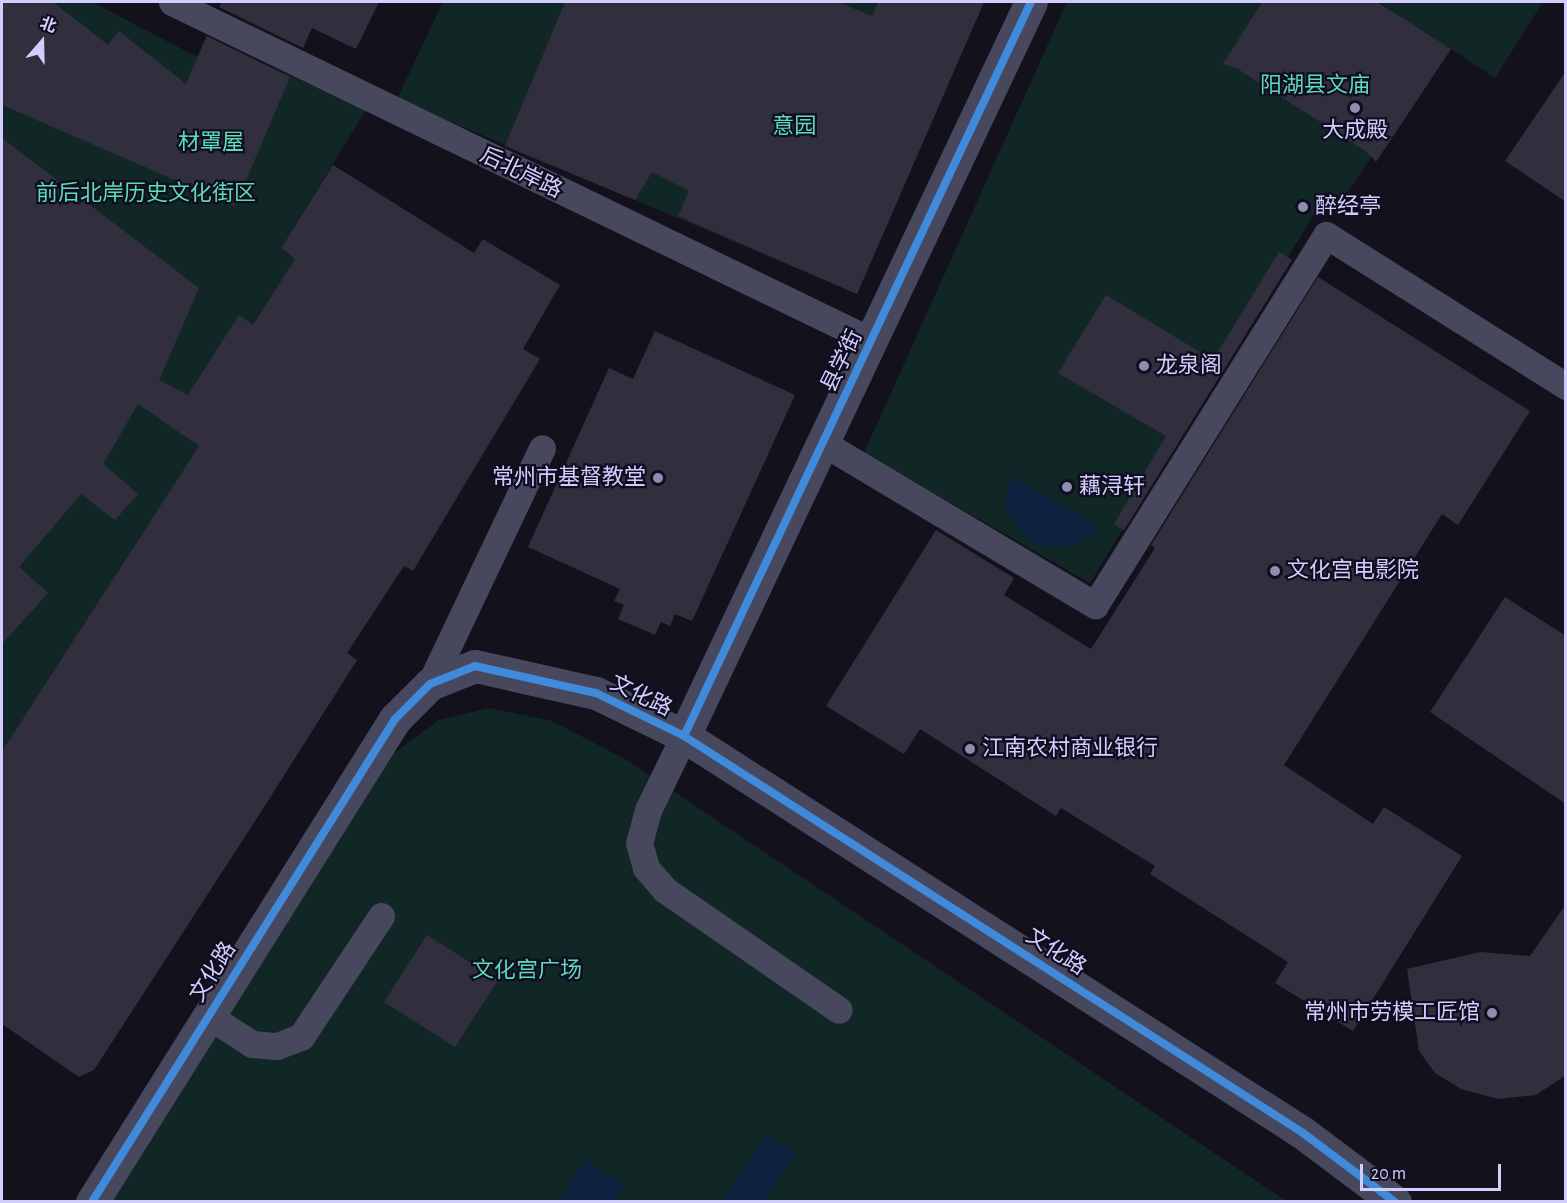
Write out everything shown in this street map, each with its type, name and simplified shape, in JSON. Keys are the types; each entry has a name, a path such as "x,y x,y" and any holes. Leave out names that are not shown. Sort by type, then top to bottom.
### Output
{"street":[{"name":"县学街","path":"684,736 1031,2"},
{"name":"文化路","path":"92,1202 207,1015 395,719 430,684 475,666 596,693 684,736 1294,1127 1395,1202"}],"lane":[{"name":"后北岸路","path":"172,2 872,341"},
{"path":"823,443 1095,605 1326,235 1566,386"},
{"path":"430,684 542,448"},
{"path":"684,736 648,810 639,843 646,868 665,890 839,1010"},
{"path":"207,1015 252,1044 278,1046 301,1037 381,916"}],"green space":[{"name":"前后北岸历史文化街区","path":"2,2 92,2 197,57 206,37 366,110 281,248 295,259 184,436 199,446 2,751"},
{"name":"意园","path":"443,2 984,2 857,294 397,99"},
{"name":"阳湖县文庙","path":"1067,2 1377,2 1396,14 1379,2 1543,2 1495,78 1447,46 1338,206 1324,198 1090,583 864,453"},
{"name":"文化宫广场","path":"490,708 552,721 625,759 1286,1201 105,1202 386,759 439,720"}],"water":[{"path":"1013,476 1101,528 1073,547 1041,547 1024,537 1006,510 1007,493"},
{"path":"766,1134 795,1153 764,1201 722,1201"},
{"path":"586,1160 624,1185 614,1201 559,1201"}],"building":[{"path":"2,2 53,2 108,45 119,31 186,84 207,36 290,77 235,206 2,105"},
{"path":"222,2 379,2 356,49 312,28 303,48 219,7"},
{"name":"意园","path":"565,2 838,2 872,16 878,2 984,2 857,294 678,216 689,191 652,172 635,200 505,146"},
{"name":"大成殿","path":"1262,2 1377,2 1451,49 1376,162 1367,152 1238,69 1223,64"},
{"path":"1566,71 1566,202 1505,161"},
{"path":"2,138 199,288 159,380 188,395 239,315 253,325 295,259 281,248 333,165 474,253 483,239 560,285 523,349 540,359 413,571 404,566 347,653 357,660 266,804 94,1070 79,1077 2,1024 2,751 199,446 138,404 103,464 138,494 115,520 81,494 19,567 48,593 2,644"},
{"name":"龙泉阁","path":"1279,252 1292,260 1124,530 1114,524 1166,436 1058,373 1106,295 1213,360"},
{"path":"1318,277 1530,411 1458,525 1442,514 1284,765 1373,824 1384,807 1462,856 1353,1031 1275,983 1288,962 1150,874 1155,866 1061,808 1056,816 920,729 904,754 826,706 936,530 1014,578 1004,595 1091,649 1155,548 1151,545"},
{"name":"常州市基督教堂","path":"655,331 795,395 692,621 675,614 670,626 661,622 655,635 618,619 624,605 614,601 620,589 528,547 609,368 633,379"},
{"path":"1505,597 1566,636 1566,804 1430,712"},
{"name":"常州市劳模工匠馆","path":"1566,904 1566,1075 1536,1095 1498,1099 1461,1089 1435,1073 1419,1051 1407,969 1480,952 1530,956"},
{"path":"427,935 498,980 455,1047 384,1002"}],"cycle path":[{"path":"684,736 1031,2"},
{"path":"92,1202 395,719 430,684 475,666 596,693 684,736 1303,1133 1395,1202"}],"place":[{"name":"大成殿","path":"1355,108"},
{"name":"醉经亭","path":"1303,207"},
{"name":"龙泉阁","path":"1144,366"},
{"name":"常州市基督教堂","path":"658,478"},
{"name":"藕浔轩","path":"1067,487"},
{"name":"文化宫电影院","path":"1275,571"},
{"name":"江南农村商业银行","path":"970,749"},
{"name":"常州市劳模工匠馆","path":"1492,1013"}],"park label":[{"name":"材罩屋","path":"211,143"}]}
